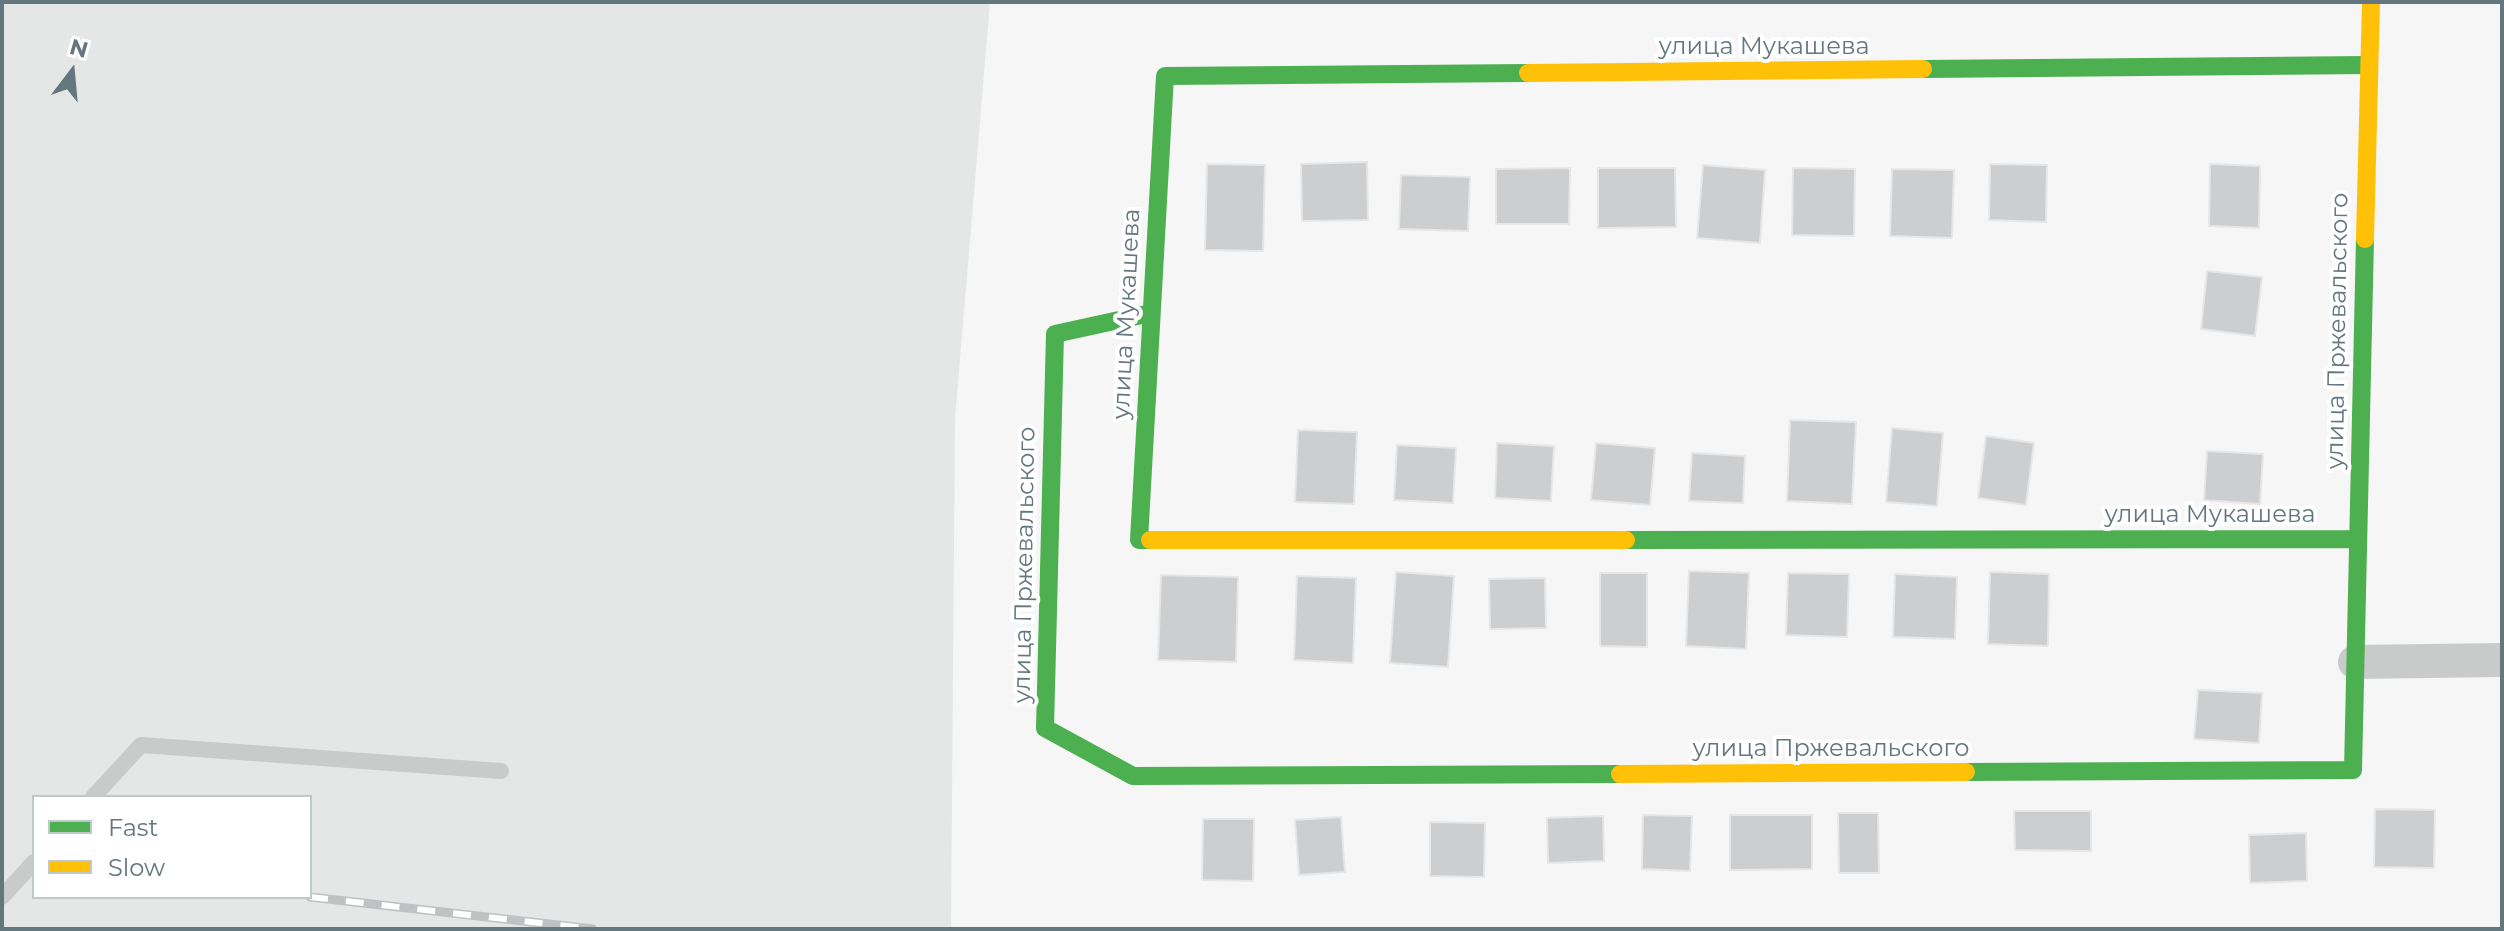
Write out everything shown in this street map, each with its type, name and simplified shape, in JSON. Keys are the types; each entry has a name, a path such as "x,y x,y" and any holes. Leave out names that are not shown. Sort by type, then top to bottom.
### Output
{"street":[{"name":"улица Пржевальского","path":"1151,313 1055,334 1045,728 1133,776 2353,770 2371,2"},
{"name":"улица Мукашева","path":"2358,539 1139,540 1165,76 2368,65"},
{"path":"2355,662 2502,660"}],"lane":[{"path":"95,795 141,745 501,771"},
{"path":"2,897 32,864"}],"shaded area":[{"path":"2,2 990,2 955,419 951,929 2,929"}],"building":[{"path":"1367,162 1368,220 1302,221 1301,164"},
{"path":"1207,164 1265,165 1263,251 1205,250"},
{"path":"1990,164 2047,165 2046,222 1989,220"},
{"path":"2210,164 2260,166 2259,228 2209,226"},
{"path":"1703,165 1765,170 1760,243 1697,238"},
{"path":"1570,168 1569,224 1496,224 1496,169"},
{"path":"1598,168 1675,168 1676,227 1598,228"},
{"path":"1793,168 1855,169 1854,236 1792,235"},
{"path":"1892,169 1954,170 1952,238 1890,236"},
{"path":"1401,175 1470,177 1468,231 1399,229"},
{"path":"2207,271 2262,277 2255,336 2201,329"},
{"path":"1790,420 1856,422 1852,504 1787,501"},
{"path":"1892,428 1943,433 1937,506 1886,502"},
{"path":"1298,430 1357,432 1354,504 1295,502"},
{"path":"1986,436 2034,443 2026,505 1978,498"},
{"path":"1497,443 1554,446 1551,501 1495,498"},
{"path":"1596,443 1655,448 1650,505 1591,500"},
{"path":"1397,445 1456,448 1453,503 1394,500"},
{"path":"2207,451 2263,454 2260,504 2204,500"},
{"path":"1692,453 1745,456 1743,503 1689,501"},
{"path":"1689,571 1749,573 1746,649 1686,646"},
{"path":"1396,572 1454,576 1448,667 1390,663"},
{"path":"1990,572 2049,574 2048,646 1988,644"},
{"path":"1600,573 1647,573 1647,647 1600,646"},
{"path":"1788,573 1849,574 1847,637 1786,635"},
{"path":"1895,574 1957,577 1955,639 1893,637"},
{"path":"1161,575 1238,577 1236,662 1158,660"},
{"path":"1297,576 1356,578 1353,663 1294,660"},
{"path":"1545,578 1546,628 1490,629 1489,579"},
{"path":"2198,690 2262,693 2259,743 2194,739"},
{"path":"2375,809 2435,810 2434,868 2374,867"},
{"path":"2014,811 2091,811 2091,851 2015,850"},
{"path":"1838,813 1878,813 1879,873 1839,873"},
{"path":"1643,815 1692,816 1690,871 1642,869"},
{"path":"1730,815 1812,815 1812,869 1730,870"},
{"path":"1603,816 1604,861 1548,863 1547,818"},
{"path":"1341,817 1345,872 1299,875 1295,820"},
{"path":"1203,819 1254,819 1253,881 1202,880"},
{"path":"1430,822 1485,823 1484,877 1430,876"},
{"path":"2306,833 2307,881 2250,883 2249,835"}],"railway":[{"path":"312,897 593,929"}],"traffic: fast":[{"path":"1923,69 2368,65"},
{"path":"1150,540 1139,540 1165,76 1528,73"},
{"path":"1966,772 2353,770 2365,239"},
{"path":"1151,313 1055,334 1045,728 1133,776 1620,774"},
{"path":"1626,540 2358,539"}],"traffic: slow":[{"path":"2365,239 2371,2"},
{"path":"1528,73 1923,69"},
{"path":"1150,540 1626,540"},
{"path":"1620,774 1966,772"}]}
